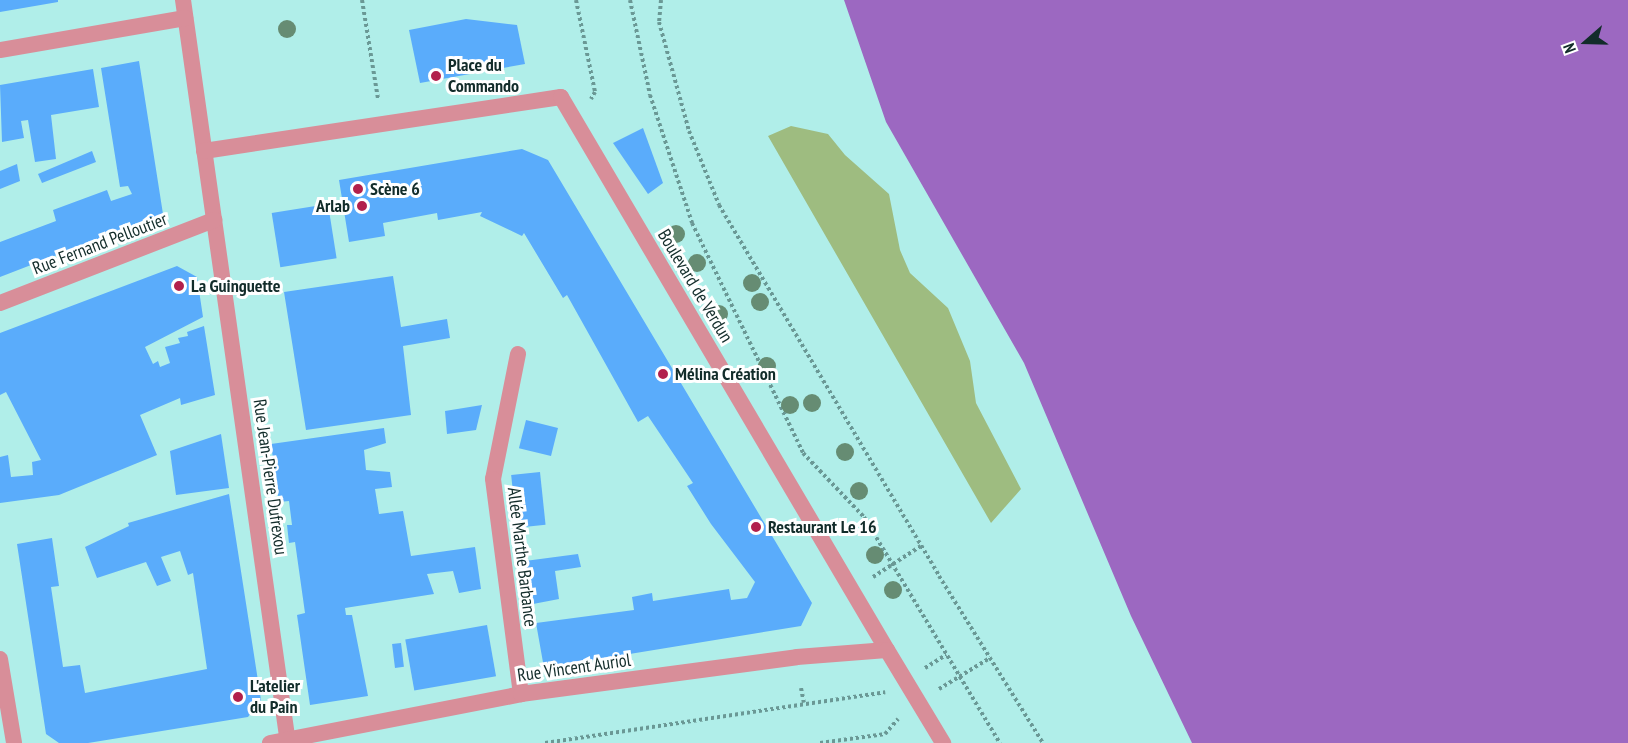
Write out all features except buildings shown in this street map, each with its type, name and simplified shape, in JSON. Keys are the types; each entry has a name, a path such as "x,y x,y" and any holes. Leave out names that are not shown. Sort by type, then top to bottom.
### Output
{"street":[{"path":"183,0 214,220"},
{"path":"0,50 185,18"},
{"name":"Boulevard de Verdun","path":"204,151 561,97 943,743"},
{"name":"Rue Fernand Pelloutier","path":"0,303 214,220"},
{"name":"Rue Jean-Pierre Dufrexou","path":"214,220 288,741"},
{"name":"Allée Marthe Barbance","path":"518,354 493,480 521,694"},
{"name":"Rue Vincent Auriol","path":"270,743 521,694 797,657 887,650"},
{"path":"0,659 14,743"}],"path":[{"path":"362,0 378,99"},
{"path":"576,0 595,92 590,101"},
{"path":"630,0 650,95 692,223 803,453 864,517 1000,743"},
{"path":"661,0 660,22 689,131 719,205 921,546 1043,743"},
{"path":"870,579 921,546"},
{"path":"937,690 990,658"},
{"path":"801,688 804,703"},
{"path":"545,743 804,703 882,694"},
{"path":"820,743 885,734 898,719"}],"green space":[{"path":"791,126 828,134 845,155 889,194 900,250 910,273 948,308 970,361 976,403 1021,489 991,523 768,136"}],"shaded area":[{"path":"844,0 1628,0 1628,743 1192,743 1131,616 1024,363 886,122"}],"place":[{"name":"Place du Commando","path":"436,76"},
{"name":"Scène 6","path":"358,189"},
{"name":"Arlab","path":"362,206"},
{"name":"La Guinguette","path":"179,286"},
{"name":"Mélina Création","path":"663,374"},
{"name":"Restaurant Le 16","path":"756,527"},
{"name":"L'atelier du Pain","path":"238,697"}]}
